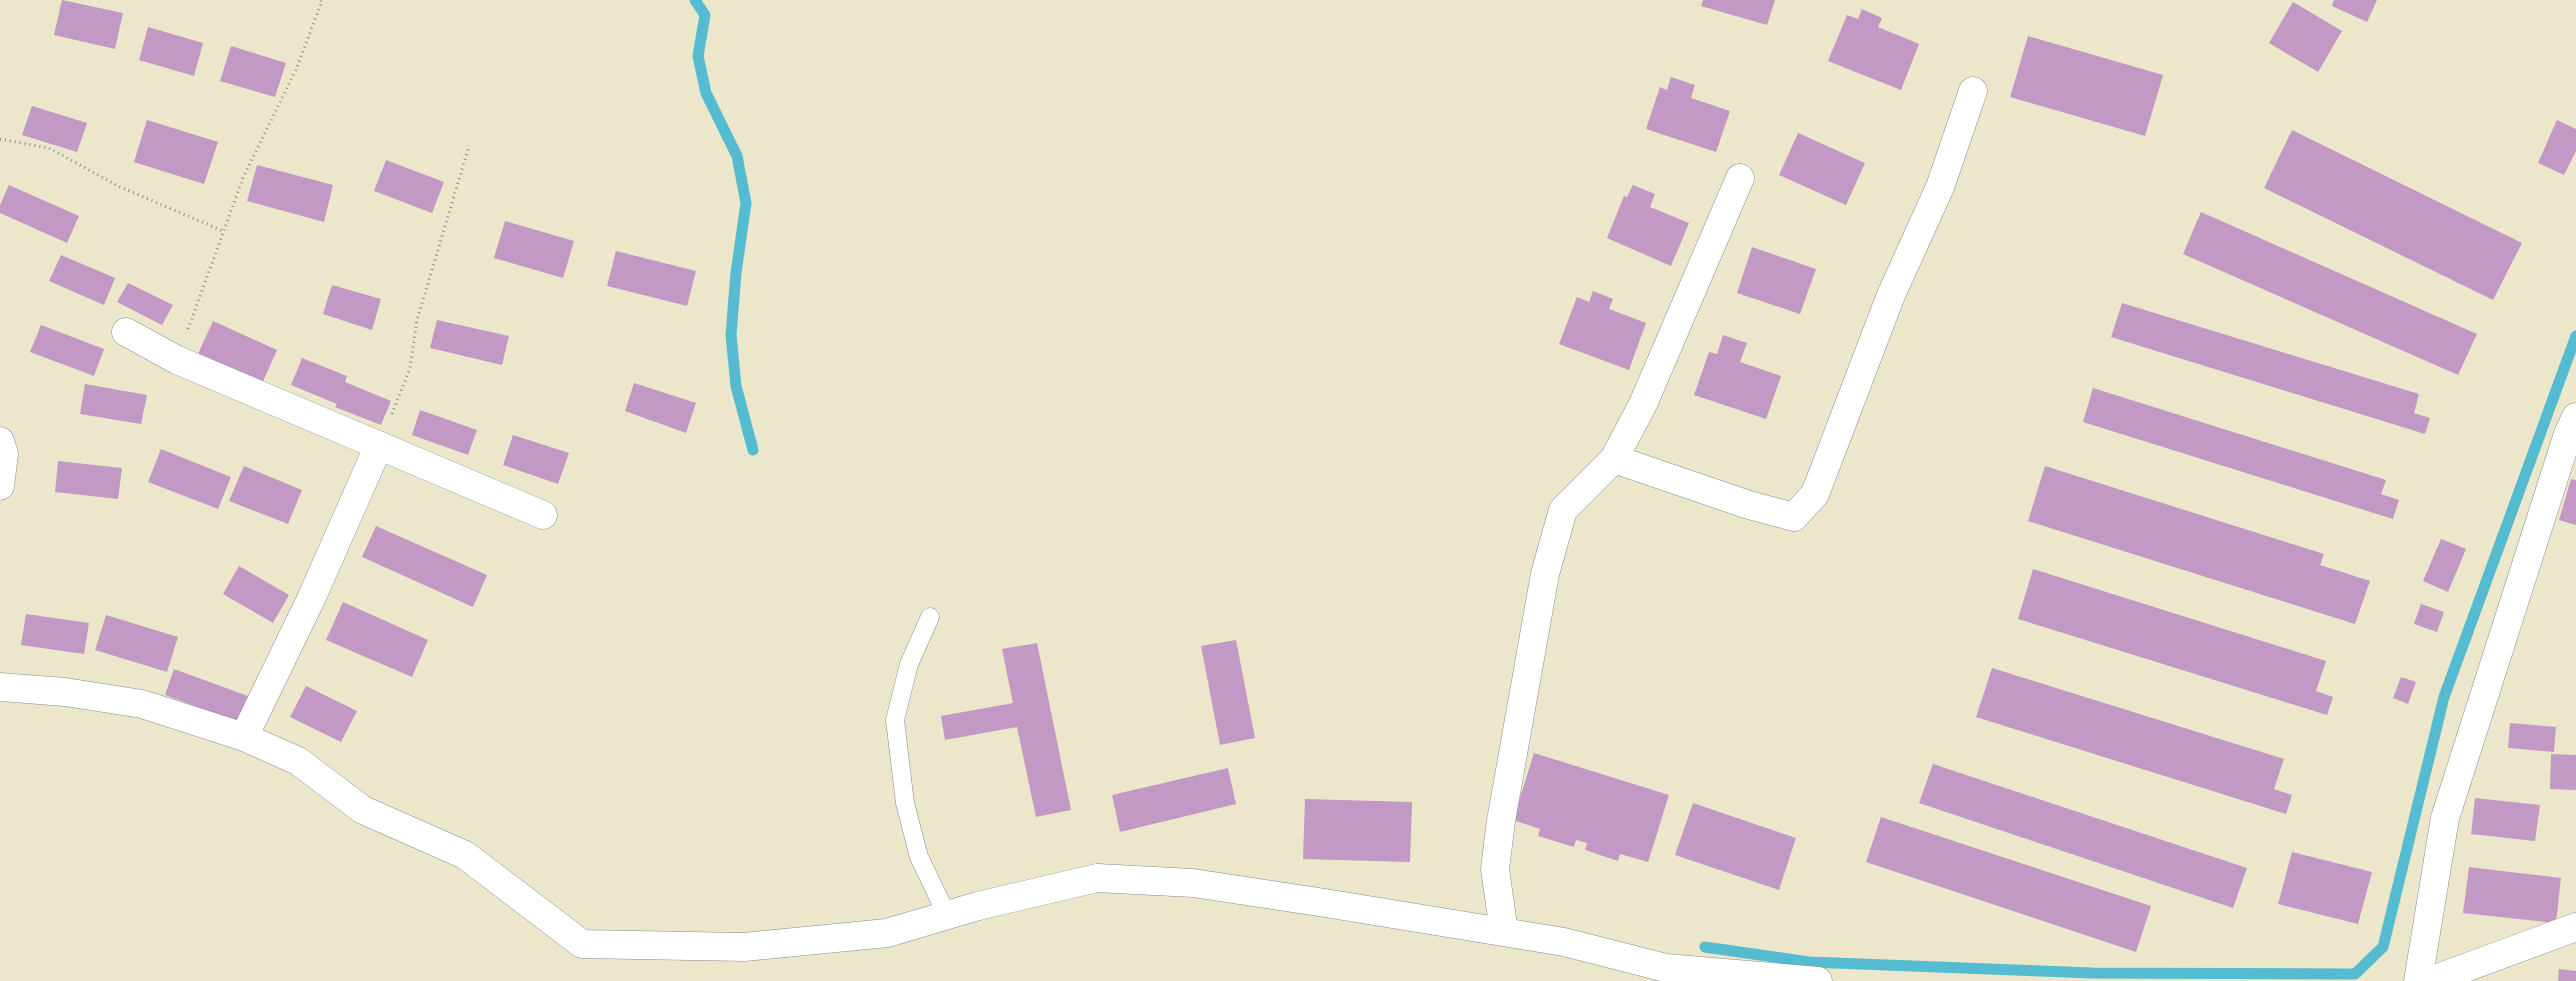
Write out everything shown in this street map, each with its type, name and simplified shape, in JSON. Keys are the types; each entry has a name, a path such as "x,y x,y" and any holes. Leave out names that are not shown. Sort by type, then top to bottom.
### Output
{"street":[{"path":"1614,459 1749,505 1794,517 1815,494 1891,294 1940,187 1974,91"},
{"path":"1504,932 1495,869 1501,821 1545,574 1563,510 1614,459 1643,404 1740,178"},
{"path":"126,332 177,360 543,515"},
{"path":"2418,981 2445,818 2568,434 2576,417"},
{"path":"0,441 4,454 0,486"},
{"path":"244,737 311,599 380,445"},
{"path":"0,687 65,692 142,704 244,737 298,760 364,810 465,855 582,944 744,946 887,934 947,915 1097,878 1193,884 1504,932 1564,942 1666,968 1818,981"},
{"path":"2430,981 2576,927"},
{"path":"1643,981 1666,968"}],"lane":[{"path":"930,618 909,664 895,720 905,803 919,857 947,915"}],"path":[{"path":"177,360 243,178 297,67 322,1 319,0"},
{"path":"0,139 49,148 118,186 223,231"},
{"path":"380,445 410,368 417,320 469,146"}],"building":[{"path":"62,0 123,13 115,49 54,35"},
{"path":"1703,0 1775,0 1767,25 1701,6"},
{"path":"2334,0 2377,0 2367,22 2332,6"},
{"path":"2293,2 2342,31 2318,72 2269,43"},
{"path":"1862,9 1882,18 1878,27 1919,44 1901,90 1828,61 1847,15 1858,19"},
{"path":"148,27 203,43 194,76 139,60"},
{"path":"2028,36 2163,75 2145,136 2010,97"},
{"path":"231,46 286,63 275,97 220,81"},
{"path":"1671,77 1695,85 1691,98 1730,111 1716,152 1646,129 1660,87 1667,90"},
{"path":"32,106 87,123 77,152 22,135"},
{"path":"147,120 218,142 204,184 134,162"},
{"path":"2557,120 2576,129 2576,151 2564,175 2538,163"},
{"path":"2292,130 2522,243 2493,300 2264,188"},
{"path":"1798,133 1865,163 1846,205 1779,175"},
{"path":"386,160 444,182 432,213 374,191"},
{"path":"257,165 333,185 324,222 247,201"},
{"path":"9,185 79,216 67,243 0,213 0,205"},
{"path":"1633,185 1655,194 1650,207 1689,223 1671,266 1607,238 1624,196 1627,197"},
{"path":"2201,212 2477,334 2458,375 2183,254"},
{"path":"505,221 574,241 563,278 494,258"},
{"path":"1752,247 1816,269 1800,314 1737,293"},
{"path":"616,251 696,271 687,306 607,286"},
{"path":"61,255 115,278 104,305 49,281"},
{"path":"128,283 173,305 162,325 117,302"},
{"path":"332,285 381,299 372,330 323,314"},
{"path":"1593,291 1613,299 1609,309 1646,323 1629,370 1559,344 1577,297 1589,302"},
{"path":"2122,303 2419,394 2414,413 2430,418 2425,434 2111,337"},
{"path":"437,320 509,336 502,365 430,348"},
{"path":"213,321 277,350 262,384 197,356"},
{"path":"41,325 104,349 94,376 30,352"},
{"path":"1723,335 1747,343 1740,362 1781,376 1766,419 1694,395 1709,352 1717,354"},
{"path":"302,358 347,376 345,382 391,401 381,425 335,407 337,404 291,385"},
{"path":"634,383 696,403 686,433 625,411"},
{"path":"85,384 147,395 141,424 80,414"},
{"path":"2093,388 2386,480 2381,494 2399,500 2393,519 2083,422"},
{"path":"420,410 477,430 468,455 412,435"},
{"path":"513,435 569,453 558,484 503,465"},
{"path":"161,449 231,477 218,509 148,482"},
{"path":"58,461 122,468 118,499 55,492"},
{"path":"244,466 302,490 288,524 229,501"},
{"path":"2045,466 2324,554 2320,565 2370,581 2355,624 2028,521"},
{"path":"2571,479 2576,480 2576,525 2559,520"},
{"path":"376,526 487,575 473,607 362,557"},
{"path":"2441,539 2466,549 2448,592 2423,581"},
{"path":"239,566 289,595 273,623 223,594"},
{"path":"2033,569 2326,661 2316,691 2333,697 2327,715 2018,619"},
{"path":"343,602 428,640 412,677 326,640"},
{"path":"2421,604 2444,612 2437,632 2414,624"},
{"path":"26,614 89,623 84,654 21,645"},
{"path":"106,615 178,637 167,672 95,650"},
{"path":"1236,640 1255,738 1220,745 1201,646"},
{"path":"1037,643 1071,810 1036,817 1017,727 945,740 941,716 1013,703 1002,649"},
{"path":"1992,668 2284,759 2274,789 2292,795 2286,814 1976,717"},
{"path":"174,669 248,696 238,722 165,695"},
{"path":"2401,677 2416,682 2408,704 2393,698"},
{"path":"306,686 357,711 341,742 290,717"},
{"path":"2510,723 2556,727 2554,752 2508,748"},
{"path":"1534,753 1669,795 1648,862 1620,854 1618,861 1585,850 1587,843 1576,840 1574,847 1538,836 1540,829 1513,820"},
{"path":"2551,754 2576,755 2576,790 2550,789"},
{"path":"1933,764 2247,868 2233,908 1919,803"},
{"path":"1228,768 1236,804 1120,832 1112,795"},
{"path":"2475,798 2540,805 2535,841 2471,834"},
{"path":"1305,799 1412,802 1410,862 1303,859"},
{"path":"1693,803 1796,838 1779,890 1675,855"},
{"path":"1881,817 2151,906 2136,952 1866,862"},
{"path":"2292,852 2372,872 2358,924 2278,904"},
{"path":"2469,867 2561,878 2556,923 2463,913"},
{"path":"2559,969 2576,971 2576,981 2558,981"}],"waterway":[{"path":"695,0 705,15 698,56 706,93 737,156 746,203 736,273 731,335 736,386 753,450"},
{"path":"1705,947 1809,962 2092,973 2355,974 2383,947 2444,697 2576,336"}]}
